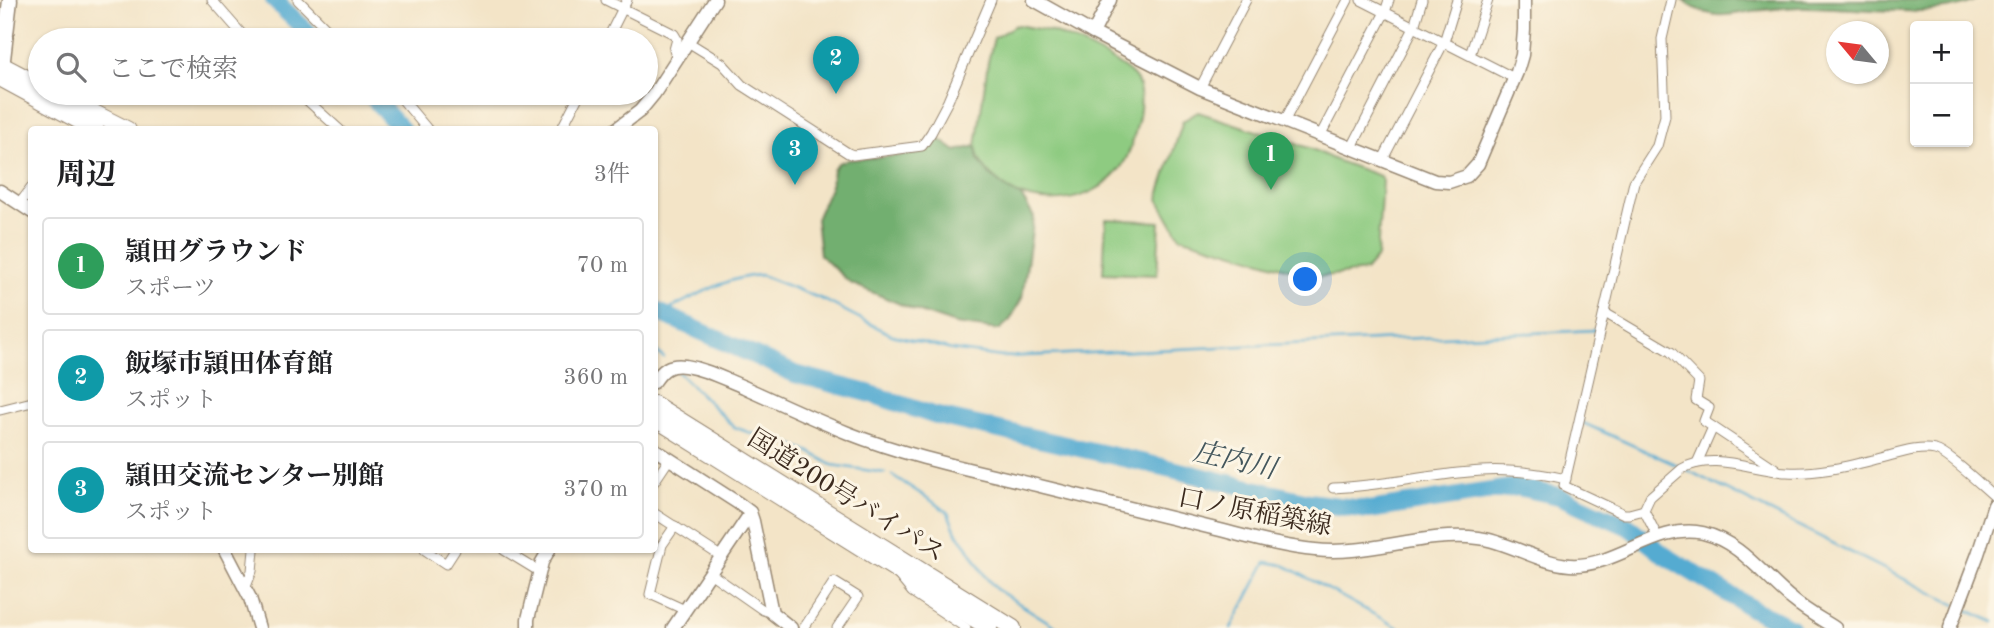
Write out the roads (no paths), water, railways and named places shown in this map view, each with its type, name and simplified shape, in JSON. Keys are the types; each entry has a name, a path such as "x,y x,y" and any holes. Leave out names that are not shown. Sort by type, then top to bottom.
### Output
{"highway":[{"path":"1,74 28,82"},
{"path":"1,74 28,92"},
{"path":"47,105 76,125"},
{"path":"79,105 120,126"},
{"name":"国道200号バイパス","path":"658,406 1013,628"},
{"path":"658,421 890,566 975,626"}],"main road":[{"path":"1,74 10,0"}],"street":[{"path":"212,0 236,28"},
{"path":"298,0 326,28"},
{"path":"606,0 625,4 674,34 677,39 674,50 677,59"},
{"path":"658,88 715,0"},
{"path":"688,42 722,63 742,85 848,153 853,155 922,146 948,101 991,0"},
{"path":"1034,0 1200,88 1435,181 1450,182 1466,176 1479,164 1514,78 1524,42 1524,0"},
{"path":"1093,33 1110,0"},
{"path":"1200,88 1246,0"},
{"path":"1283,122 1348,0"},
{"path":"1362,0 1514,78"},
{"path":"1320,136 1389,0"},
{"path":"1351,149 1414,27 1422,0"},
{"path":"1382,161 1444,42 1457,0"},
{"path":"1471,55 1488,0"},
{"path":"1644,510 1624,514 1564,486 1634,182 1657,146 1665,116 1662,39 1671,0"},
{"path":"613,28 625,4"},
{"path":"312,105 336,126"},
{"path":"407,105 425,126"},
{"path":"563,126 574,105"},
{"path":"620,126 645,105"},
{"path":"0,191 28,209"},
{"path":"20,203 28,192"},
{"path":"1605,313 1671,352 1699,381 1696,400 1709,408 1704,421 1778,471"},
{"name":"口ノ原稲築線","path":"658,376 663,369 671,365 705,370 851,434 920,456 1317,551 1434,538 1479,538 1566,565 1583,565 1603,561 1678,532 1704,533 1718,538 1743,554 1794,601 1835,628"},
{"path":"0,410 28,403"},
{"path":"1697,463 1713,427"},
{"path":"1644,510 1650,497 1669,480 1688,466 1697,463 1719,462 1778,471 1816,471 1933,449 1946,456 1994,496"},
{"path":"658,451 745,507 750,514 772,613"},
{"path":"658,476 670,458"},
{"path":"1334,488 1363,487 1470,471 1511,471 1566,479"},
{"path":"1950,628 1994,505"},
{"path":"1644,510 1658,538"},
{"path":"677,627 685,610 750,514"},
{"path":"658,515 722,557"},
{"path":"675,526 662,545 650,594 685,610"},
{"path":"227,553 245,589 259,628"},
{"path":"245,589 252,571 254,553"},
{"path":"430,553 446,564 453,553"},
{"path":"508,553 540,572"},
{"path":"527,628 542,562 547,553"},
{"path":"710,573 791,628"},
{"path":"803,628 834,582 858,597 837,628"}],"waterway":[{"name":"庄内川","path":"274,0 303,28"},
{"name":"庄内川","path":"380,105 398,126"},
{"path":"663,312 723,284 761,275 824,300 892,335 952,350 1002,357 1596,331"},
{"name":"庄内川","path":"658,312 795,374 868,393 933,415 1308,502 1369,510 1517,487 1559,496 1629,527 1664,555 1753,609 1791,628"},
{"path":"658,353 664,358"},
{"path":"678,372 734,427 786,442 832,465 885,473"},
{"path":"1581,422 1681,467"},
{"path":"1687,470 1956,605"},
{"path":"892,475 948,513 956,532 996,589 1058,628"},
{"path":"1231,628 1266,562 1284,565 1399,628"},
{"path":"1962,608 1994,622"}],"place":[{"name":"飯塚市頴田体育館","path":"836,94"},
{"name":"頴田交流センター別館","path":"795,185"},
{"name":"頴田グラウンド","path":"1271,190"}]}
